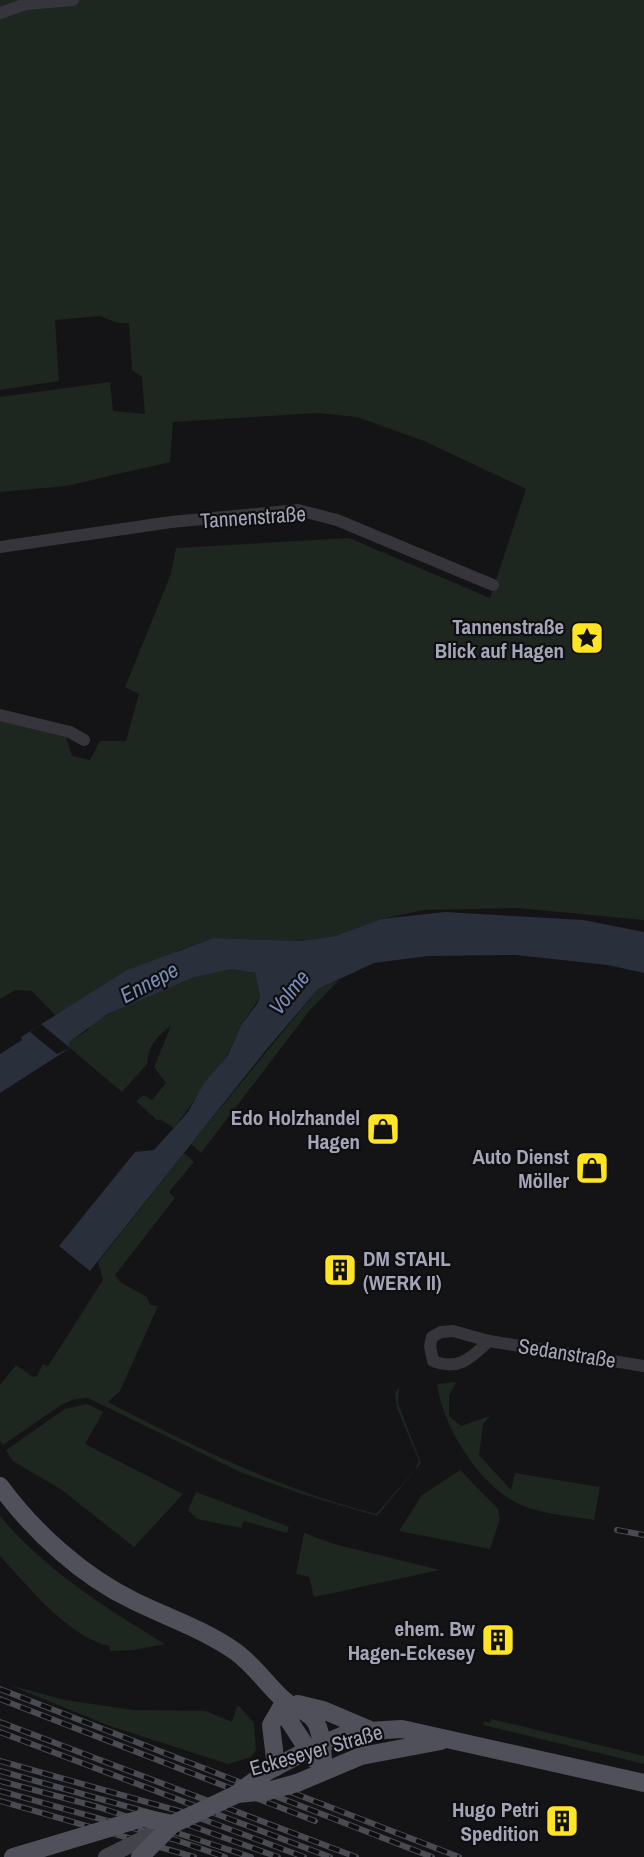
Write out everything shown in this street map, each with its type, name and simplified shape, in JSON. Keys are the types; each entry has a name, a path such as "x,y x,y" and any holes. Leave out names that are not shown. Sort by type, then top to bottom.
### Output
{"main road":[{"path":"0,1486 12,1503 65,1555 122,1594 194,1627 237,1653 285,1701 310,1714 317,1723 314,1748 324,1770"},
{"path":"285,1701 323,1710 371,1730"},
{"path":"272,1769 271,1725 285,1701"},
{"name":"Eckeseyer Straße","path":"173,1824 235,1795 272,1769 314,1748 351,1732 371,1730 402,1729 444,1740 489,1746 644,1783"},
{"name":"Eckeseyer Straße","path":"235,1795 268,1791 297,1783 361,1756 444,1740"},
{"path":"13,1857 143,1818 173,1824"},
{"path":"140,1857 173,1824"}],"street":[{"path":"0,13 26,2 73,0"},
{"name":"Tannenstraße","path":"0,547 171,522 298,510 337,520 493,585"},
{"path":"0,715 70,732 84,740"},
{"name":"Sedanstraße","path":"489,1341 644,1366"},
{"name":"Eckeseyer Straße","path":"106,1857 173,1824"}],"shaded area":[{"path":"0,0 644,0 644,920 517,908 424,910 381,919 335,936 301,941 213,938 177,951 55,1015 32,991 15,990 0,999 0,721 66,737 72,756 90,760 100,741 126,741 139,694 125,687 171,574 176,548 349,538 490,598 526,489 424,441 357,417 318,413 173,422 170,462 66,486 0,492 0,397 110,382 113,411 145,414 142,377 132,370 129,323 118,323 100,316 55,320 59,381 0,390"},
{"path":"232,969 255,973 260,997 241,1025 228,1054 174,1128 160,1119 158,1121 136,1101 144,1095 152,1100 166,1083 154,1067 171,1026 154,1042 147,1064 122,1092 67,1043 87,1031 94,1022 131,1003 192,978"},
{"path":"339,980 310,1010 201,1153 191,1144 318,989"},
{"path":"184,1153 194,1162 169,1192 175,1198 115,1275 120,1282 147,1297 150,1305 158,1306 120,1391 108,1402 239,1466 307,1493 376,1514 415,1470 419,1461 397,1408 395,1393 399,1387 398,1403 421,1463 377,1516 302,1494 240,1472 88,1398 75,1399 61,1405 3,1445 0,1441 0,1385 16,1365 33,1377 37,1376 43,1364 48,1366 103,1280 98,1262"},
{"path":"456,1382 449,1396 449,1416 461,1426 490,1416 483,1424 479,1455 511,1490 515,1473 600,1487 594,1520 526,1507 503,1494 489,1482 465,1452 447,1418 441,1401 437,1384"},
{"path":"87,1404 103,1412 85,1444 183,1494 134,1547 62,1490 13,1461 6,1450 65,1409"},
{"path":"460,1470 498,1509 500,1519 490,1549 399,1531 422,1495"},
{"path":"196,1492 289,1527 287,1533 244,1521 241,1528 197,1519 188,1510"},
{"path":"0,1516 18,1536 57,1571 121,1617 165,1644 134,1650 110,1651 110,1646 80,1633 65,1622 0,1556"},
{"path":"304,1533 334,1544 440,1570 314,1597 309,1577 296,1574"},
{"path":"9,1685 65,1700 133,1710 206,1711 232,1722 237,1706 254,1723 256,1750 251,1757 228,1764 110,1726"},
{"path":"491,1719 644,1756 644,1764 483,1725 484,1721 490,1723"}],"water":[{"path":"445,912 583,920 644,932 644,973 608,965 516,955 428,956 374,963 318,989 266,1050 90,1271 59,1246 135,1152 154,1150 188,1112 204,1083 228,1055 241,1025 257,1004 260,997 255,973 232,969 192,978 106,1015 68,1043 70,1048 0,1093 0,1054 22,1040 21,1037 125,971 213,938 301,941 335,936 381,919"}],"pier":[{"path":"41,1024 70,1048 57,1054 30,1032"}],"railway":[{"path":"617,1530 644,1535"},
{"path":"0,1689 432,1857"},
{"path":"0,1699 315,1821"},
{"path":"0,1722 356,1857"},
{"path":"0,1732 330,1857"},
{"path":"0,1761 186,1813 304,1857"},
{"path":"0,1771 172,1819 278,1857"},
{"path":"252,1777 459,1857"},
{"path":"0,1781 98,1807 251,1857"},
{"path":"0,1791 176,1840 225,1857"},
{"path":"0,1801 194,1857"}],"place":[{"name":"Tannenstraße Blick auf Hagen","path":"587,638"},
{"name":"Edo Holzhandel Hagen","path":"383,1129"},
{"name":"Auto Dienst Möller","path":"592,1168"},
{"name":"DM STAHL (WERK II)","path":"340,1270"},
{"name":"ehem. Bw Hagen-Eckesey","path":"498,1640"},
{"name":"Hugo Petri Spedition","path":"562,1821"}],"water label":[{"name":"Ennepe","path":"149,982"},
{"name":"Volme","path":"289,992"}]}
